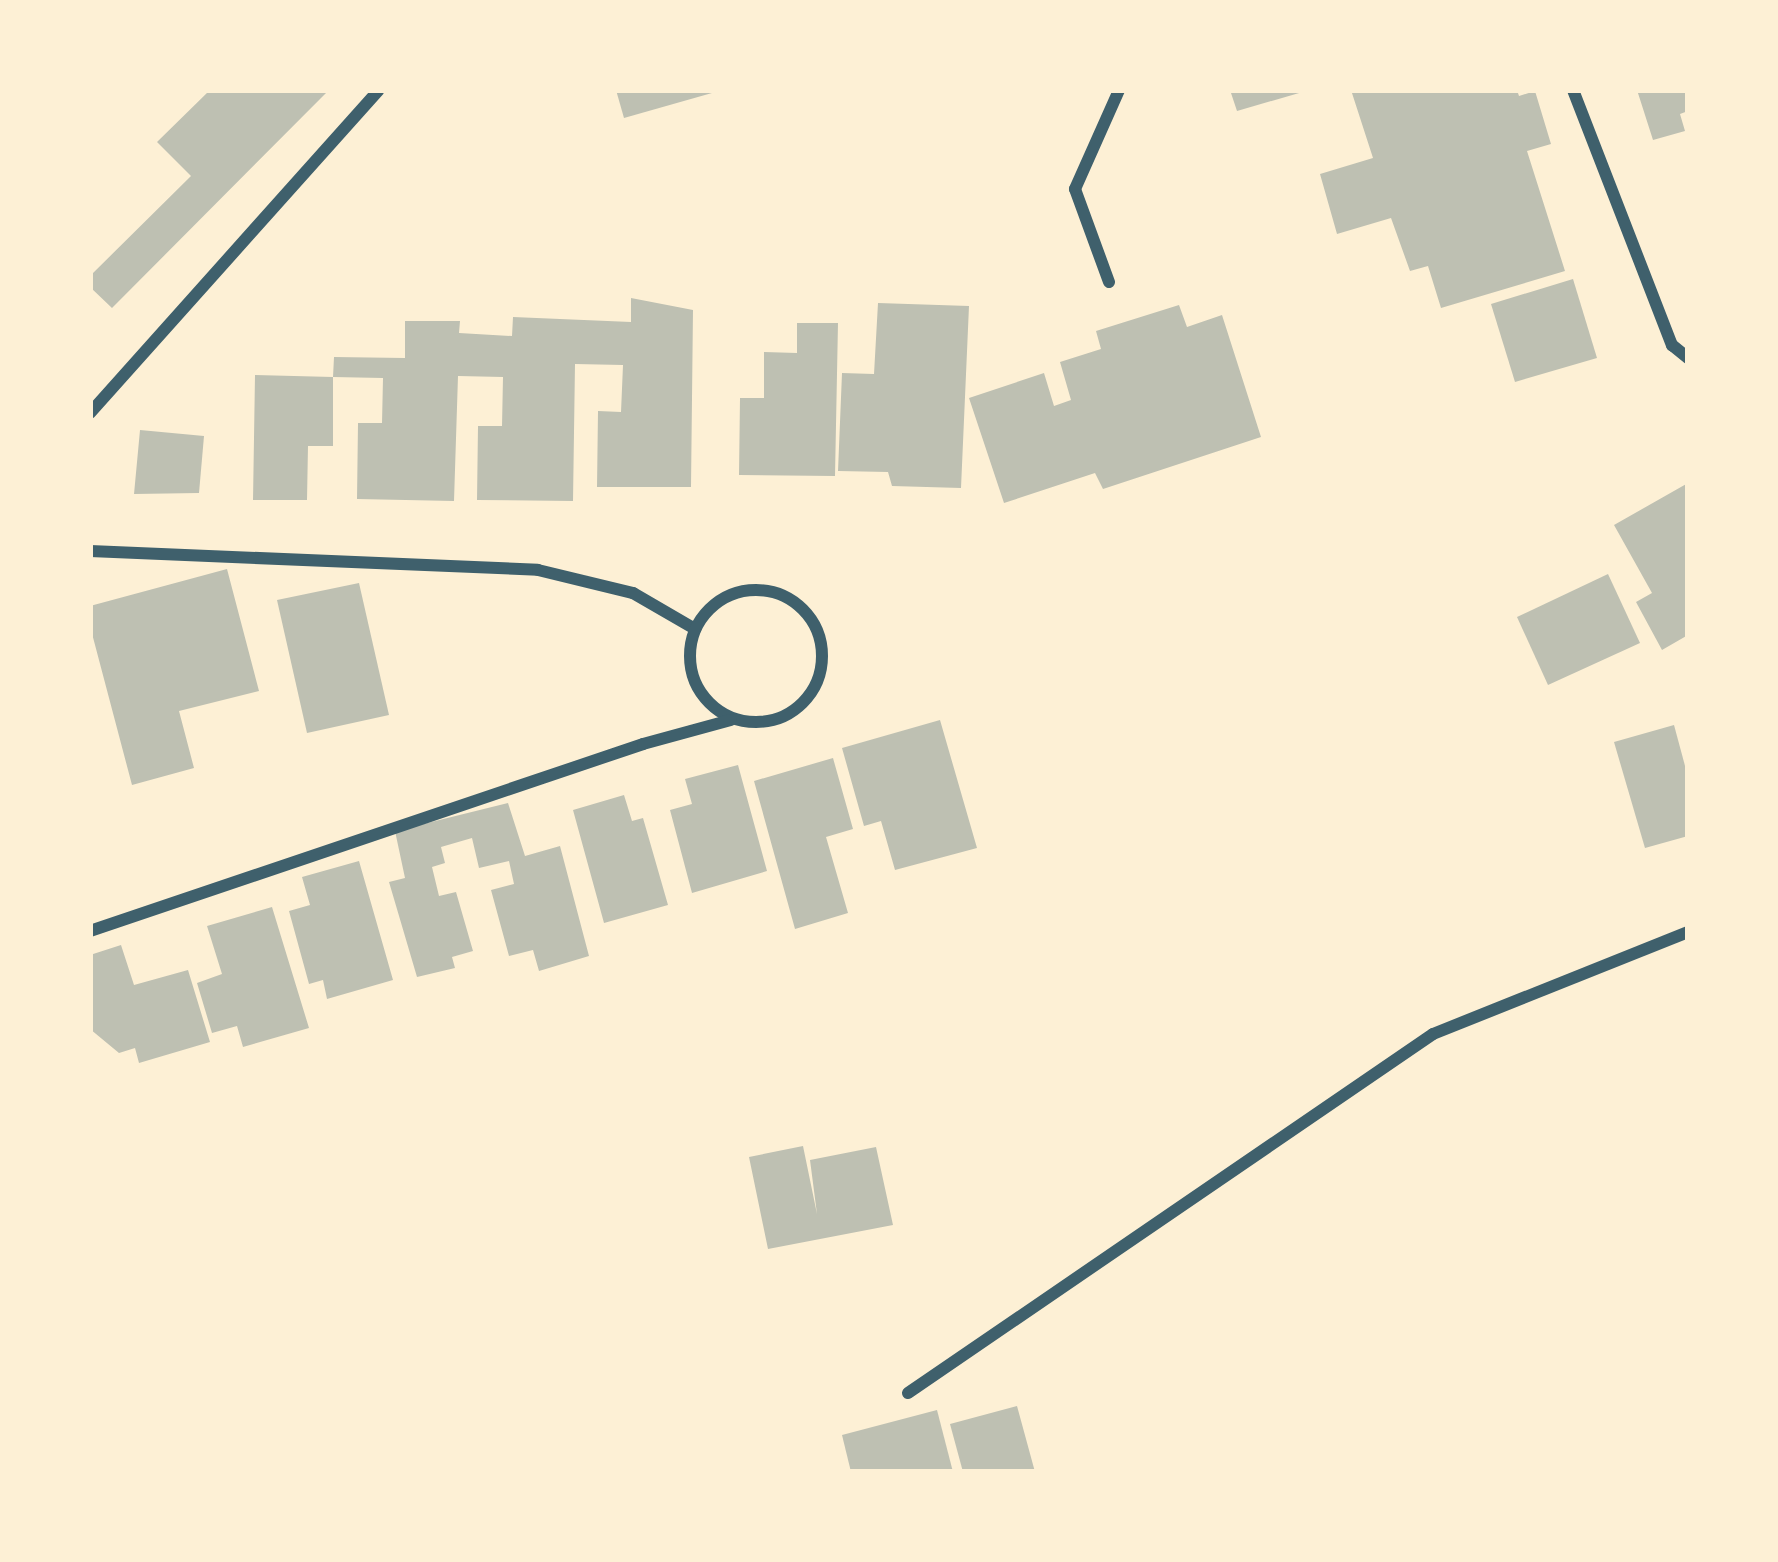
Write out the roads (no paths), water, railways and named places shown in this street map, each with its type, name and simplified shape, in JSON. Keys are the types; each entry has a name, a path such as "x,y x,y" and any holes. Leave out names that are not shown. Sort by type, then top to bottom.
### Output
{"street":[{"path":"90,413 379,90"},
{"path":"1109,282 1075,189 1119,90"},
{"path":"1573,90 1672,345 1688,358"},
{"path":"90,551 538,570 633,592 695,629"},
{"path":"90,931 644,744 731,720 754,723 802,704 817,682 823,657 818,631 803,609 780,592 752,590 709,608 695,629 688,655 694,681 707,703 731,720"},
{"path":"908,1393 1433,1034 1688,932"}]}
